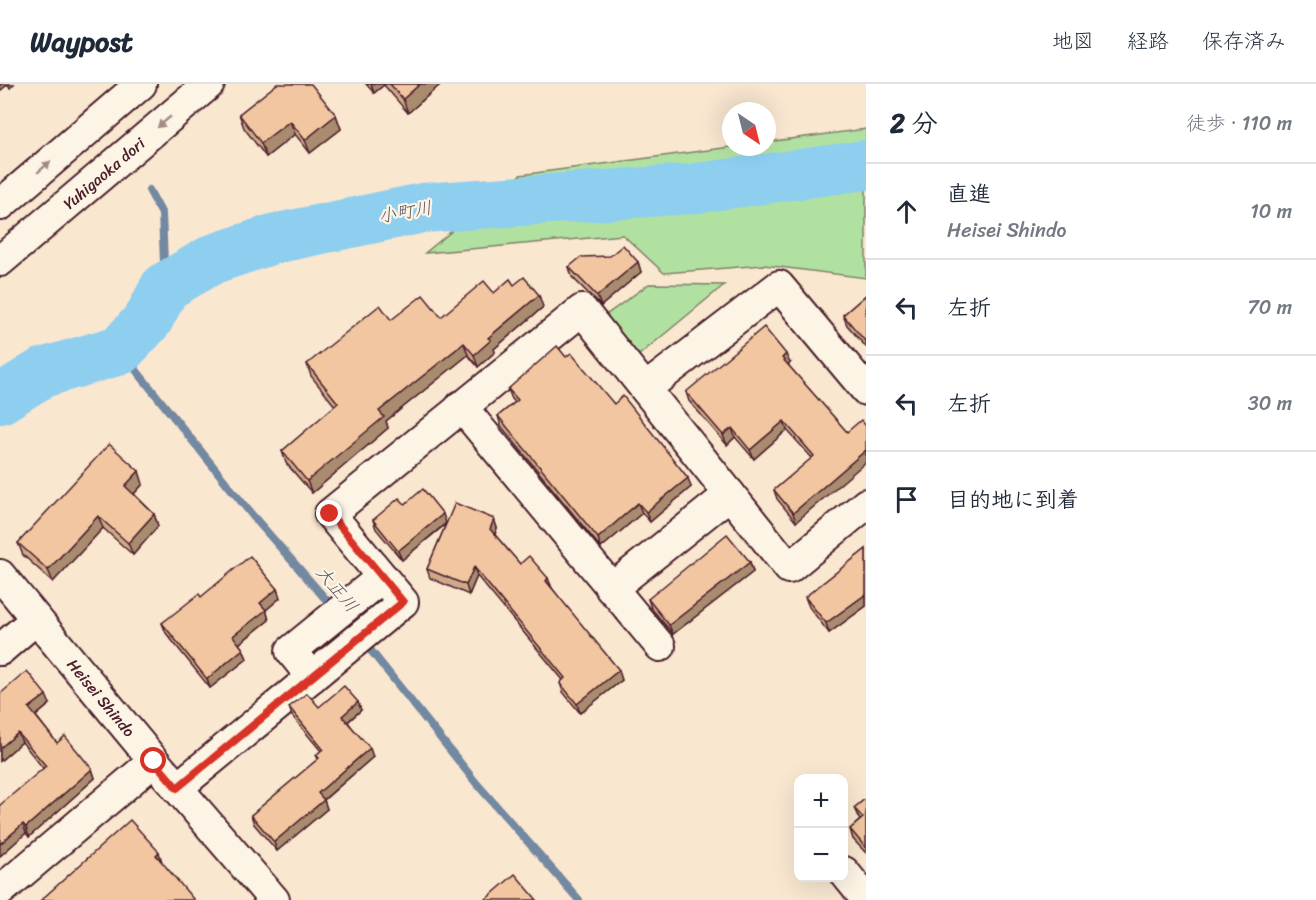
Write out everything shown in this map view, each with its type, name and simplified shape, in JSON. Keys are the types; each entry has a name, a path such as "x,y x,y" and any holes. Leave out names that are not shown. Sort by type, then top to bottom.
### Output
{"street":[{"path":"0,205 141,84"},
{"name":"Yuhigaoka dori","path":"0,261 208,84"},
{"path":"646,388 779,286 866,390"},
{"path":"177,788 403,602 330,514 582,310 789,568 866,504"},
{"path":"461,406 660,646"},
{"path":"611,589 730,494"},
{"name":"Heisei Shindo","path":"0,575 154,761 274,900"},
{"path":"312,677 291,651 382,577"},
{"path":"0,650 36,619"},
{"path":"0,891 154,761"},
{"path":"848,878 866,899"}],"green space":[{"path":"866,129 866,278 764,265 664,273 623,235 425,253 520,175 722,148 722,156 776,156 776,141"},
{"path":"649,284 724,285 633,360 599,320"}],"building":[{"path":"277,84 311,84 336,115 305,140 290,121 261,143 239,114"},
{"path":"390,84 420,84 403,99"},
{"path":"623,245 638,262 597,296 569,267 581,257 610,256"},
{"path":"524,277 539,295 488,338 491,340 474,355 464,343 379,411 384,417 307,481 282,451 338,403 307,364 380,305 391,320 423,295 441,317 484,281 494,293 510,279 514,285"},
{"path":"866,295 866,340 865,341 843,315"},
{"path":"764,327 786,354 782,358 847,432 861,420 866,426 866,450 793,513 774,490 814,456 784,421 750,450 732,428 723,435 686,392"},
{"path":"557,346 566,357 571,353 614,404 623,396 688,478 646,512 638,503 598,538 498,416 518,400 508,389"},
{"path":"109,444 139,471 125,486 154,514 128,543 98,516 48,570 18,543"},
{"path":"423,489 443,514 398,551 373,520 399,498 405,504"},
{"path":"455,503 494,519 490,529 520,564 529,556 548,578 546,581 619,670 577,704 560,683 565,678 474,567 466,585 427,569"},
{"path":"727,534 750,562 669,625 648,599"},
{"path":"866,549 866,594 826,623 805,597"},
{"path":"250,556 277,589 260,603 266,610 233,636 243,649 207,679 162,623 199,594 201,597"},
{"path":"27,671 46,695 29,708 57,743 65,736 92,769 26,827 23,824 0,844 0,805 46,766 18,733 0,748 0,694"},
{"path":"344,686 358,702 342,716 370,748 318,793 324,800 274,842 251,815 319,758 316,755 323,749 289,707 307,693 319,707"},
{"path":"866,798 866,848 850,829 863,818 854,808"},
{"path":"130,820 159,852 156,855 194,900 41,900"},
{"path":"515,874 537,900 485,900"}],"waterway":[{"name":"小町川","path":"0,399 42,373 120,350 148,320 165,287 213,259 273,239 423,208 690,189 866,165"},
{"path":"149,190 162,214 165,287"},
{"name":"大正川","path":"120,350 252,515 372,652 477,784 579,900"}],"route":[{"path":"154,761 177,788 403,602 330,514"}]}
